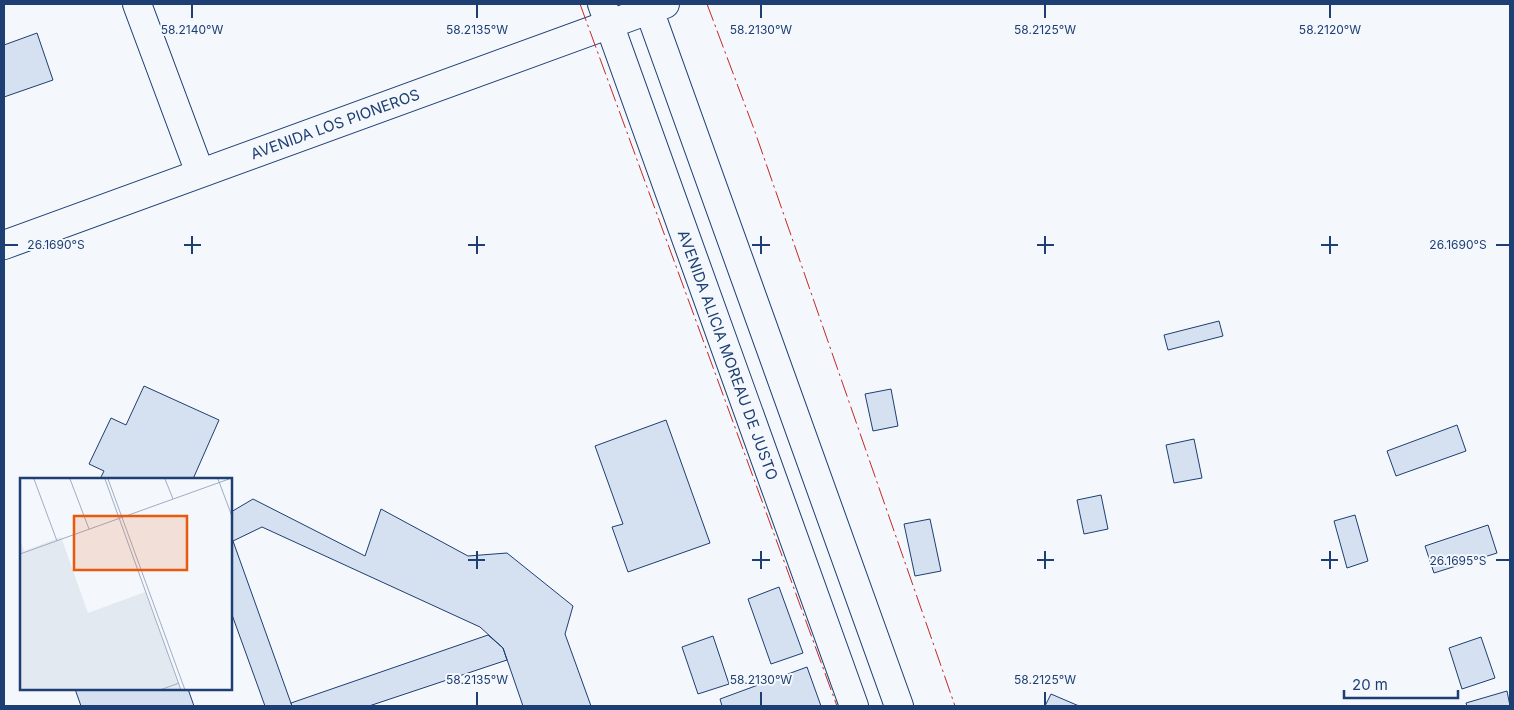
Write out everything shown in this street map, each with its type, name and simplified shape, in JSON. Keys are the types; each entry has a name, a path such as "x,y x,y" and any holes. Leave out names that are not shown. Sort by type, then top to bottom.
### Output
{"main road":[{"path":"137,4 200,173"},
{"path":"654,6 899,706"},
{"name":"AVENIDA LOS PIONEROS","path":"4,245 200,173 606,14 654,6"},
{"name":"AVENIDA ALICIA MOREAU DE JUSTO","path":"606,14 854,706"}],"building":[{"path":"37,33 53,80 4,97 4,45"},
{"path":"1219,321 1223,336 1168,350 1164,335"},
{"path":"144,386 219,420 193,478 100,478 104,471 89,464 111,418 126,425"},
{"path":"891,389 898,426 873,431 865,394"},
{"path":"666,420 710,543 628,572 612,527 623,524 595,446"},
{"path":"1457,425 1466,451 1396,476 1387,451"},
{"path":"1194,439 1202,478 1174,483 1166,445"},
{"path":"1101,495 1108,529 1084,534 1077,500"},
{"path":"253,499 365,556 381,509 468,556 507,553 573,606 565,634 591,706 523,706 503,648 480,627 262,527 233,541 292,706 265,706 232,615 232,511"},
{"path":"1355,515 1368,561 1347,568 1334,521"},
{"path":"930,519 941,571 915,576 904,524"},
{"path":"1488,525 1497,553 1434,573 1425,546"},
{"path":"779,587 803,653 771,664 748,599"},
{"path":"488,635 503,648 507,660 369,706 292,706 291,703"},
{"path":"713,636 729,684 698,694 682,647"},
{"path":"1481,637 1495,678 1462,689 1449,648"},
{"path":"807,667 821,706 722,706 720,699"},
{"path":"75,690 188,690 194,706 81,706"},
{"path":"1507,691 1510,706 1467,706 1466,703"},
{"path":"1051,694 1079,706 1045,706"}],"power":[{"path":"580,4 837,706"},
{"path":"707,4 754,129 955,706"}]}
